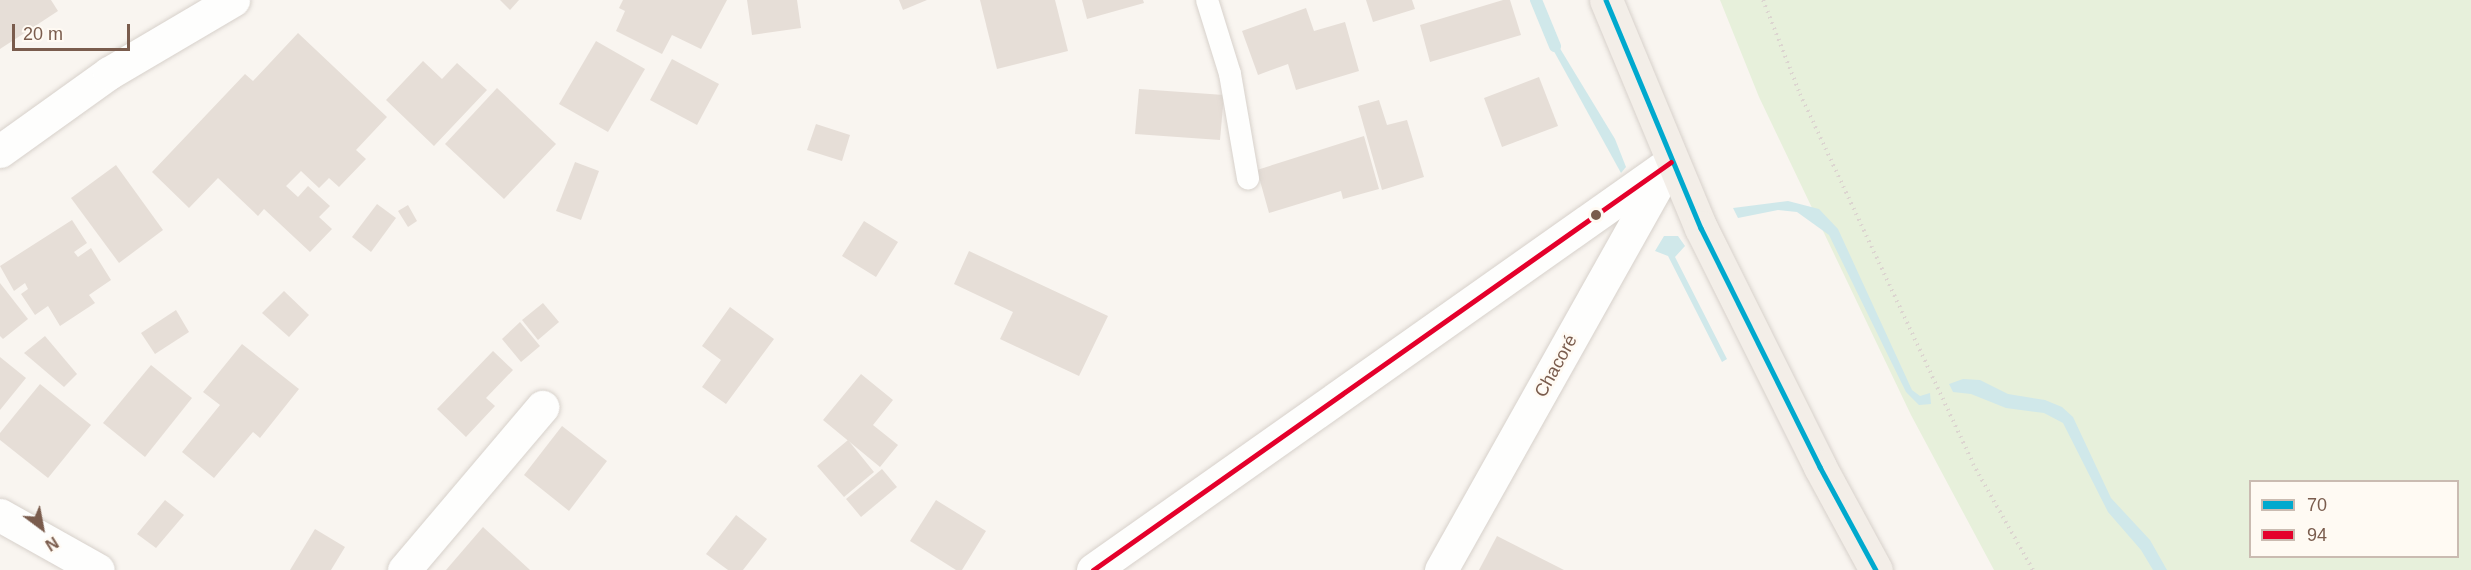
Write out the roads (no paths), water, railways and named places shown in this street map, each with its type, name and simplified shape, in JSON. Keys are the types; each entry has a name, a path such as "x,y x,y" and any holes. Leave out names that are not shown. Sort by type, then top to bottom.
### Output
{"main road":[{"path":"1606,0 1671,162 1701,228 1820,467 1876,570"}],"street":[{"path":"0,151 109,73 233,0"},
{"path":"1093,570 1671,162"},
{"name":"Chacoré","path":"1441,570 1671,162"},
{"path":"404,570 542,407"},
{"path":"0,515 98,570"}],"lane":[{"path":"1207,0 1230,74 1248,178"}],"water":[{"path":"1550,32 1615,139 1626,167 1621,173 1545,35"},
{"path":"1788,201 1819,209 1838,229 1912,390 1920,396 1930,393 1931,404 1919,405 1906,392 1829,235 1797,212 1778,210 1738,218 1733,208"},
{"path":"1664,236 1678,236 1685,246 1675,257 1727,359 1722,362 1668,256 1655,251"},
{"path":"1963,379 1980,380 2008,394 2045,400 2062,407 2073,417 2111,498 2150,540 2167,570 2153,570 2141,550 2108,512 2063,423 2044,413 2006,408 1971,394 1953,392 1949,384"}],"waterway":[{"path":"1536,0 1555,46"}]}
